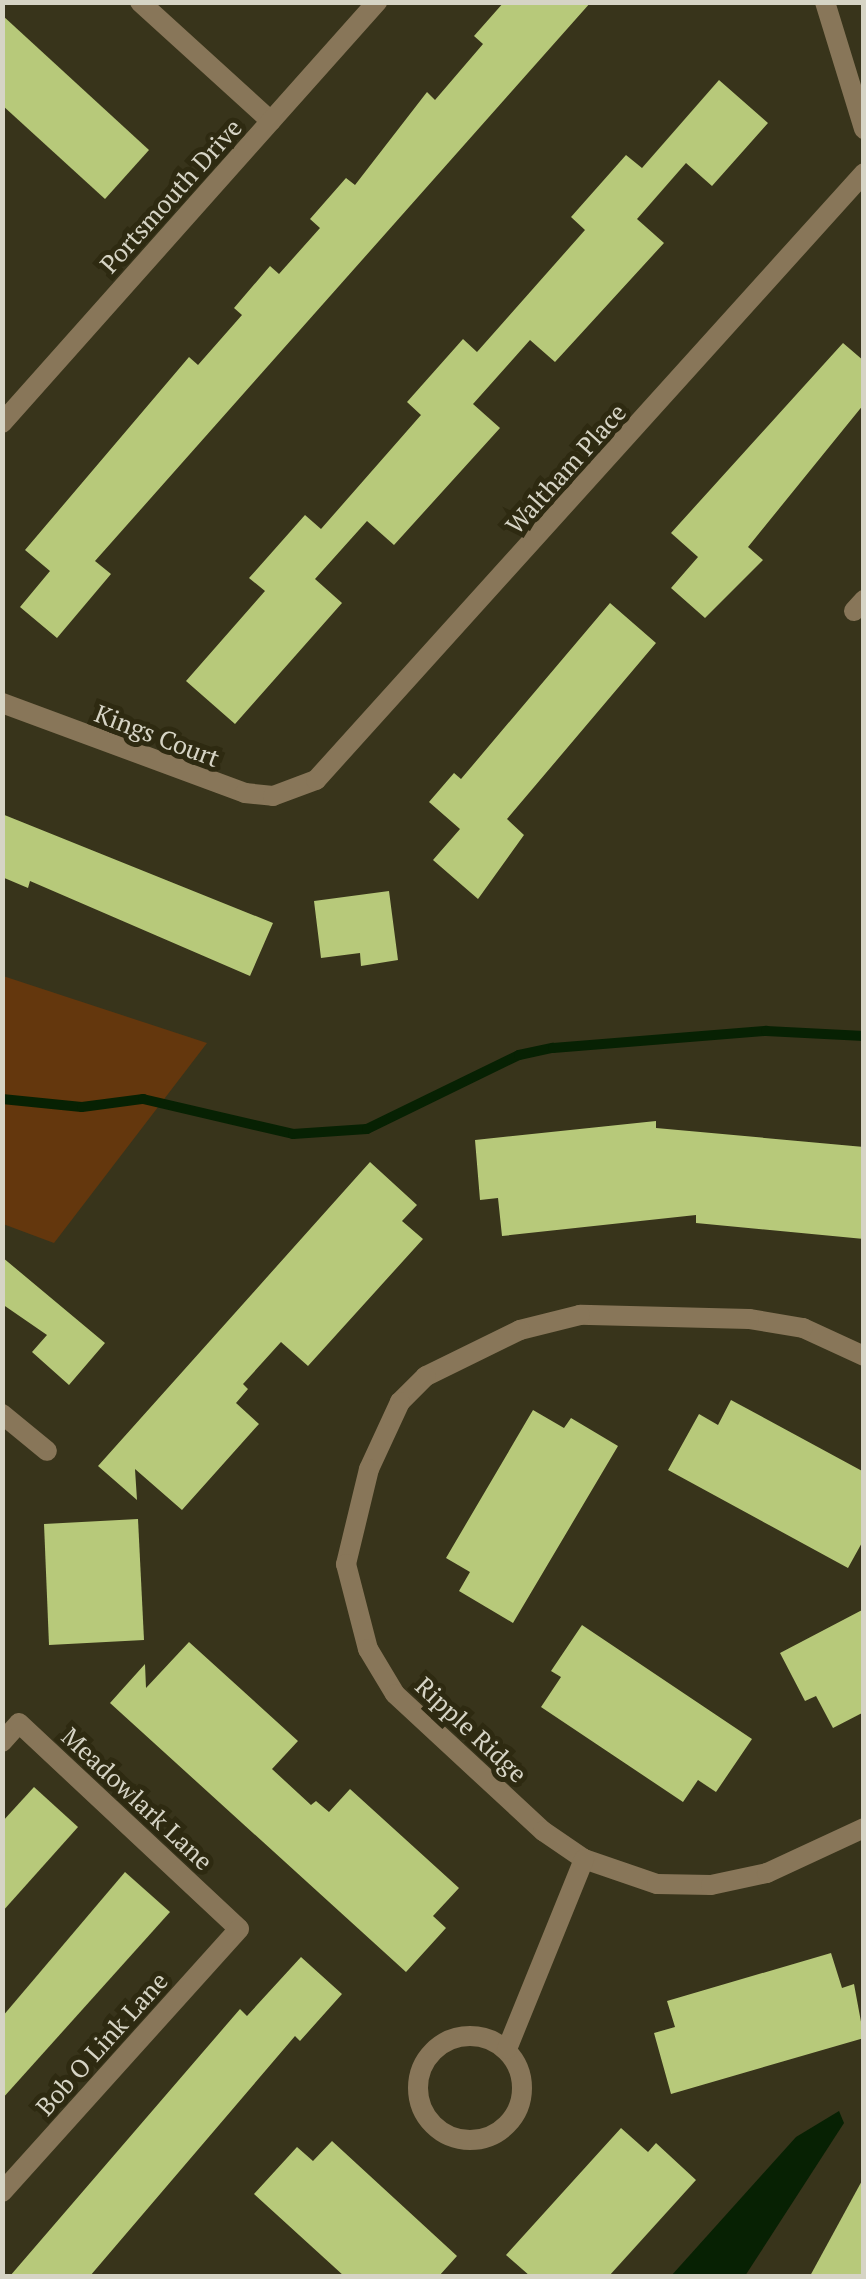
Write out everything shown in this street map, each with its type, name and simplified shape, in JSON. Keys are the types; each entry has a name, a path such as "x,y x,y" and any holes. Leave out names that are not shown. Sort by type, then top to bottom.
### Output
{"street":[{"path":"140,2 272,121"},
{"name":"Portsmouth Drive","path":"2,423 376,2"},
{"path":"825,2 864,128"},
{"name":"Waltham Place","path":"298,790 336,763 864,173"},
{"name":"Kings Court","path":"2,703 213,785 273,796 298,790"},
{"name":"Ripple Ridge","path":"864,1356 804,1328 749,1319 580,1315 486,1344 426,1376 400,1402 369,1469 346,1564 368,1649 395,1694 438,1737 584,1858 657,1884 711,1886 766,1872 864,1828"},
{"path":"2,1414 46,1451"},
{"name":"Meadowlark Lane","path":"2,1742 20,1723 239,1929"},
{"path":"507,2049 475,2034 440,2043 419,2072 430,2122 476,2140 506,2126 522,2096 507,2049 584,1858"},
{"name":"Bob O Link Lane","path":"2,2192 239,1929"}],"shaded area":[{"path":"3,976 207,1043 54,1243 3,1224"},
{"path":"839,2111 844,2123 745,2276 671,2276 796,2137"}],"building":[{"path":"504,2 591,2 95,561 111,574 57,638 20,607 50,571 25,550 189,357 198,365 242,315 234,308 270,266 279,274 320,228 310,219 346,178 355,185 427,92 435,100 483,44 474,36"},
{"path":"2,15 149,150 105,199 2,105"},
{"path":"719,80 768,123 712,186 686,163 637,219 664,243 555,362 530,340 473,404 500,428 394,545 367,521 315,579 342,603 235,724 186,681 265,591 249,578 305,515 321,529 421,415 407,402 463,339 477,352 585,230 571,217 626,155 642,168"},
{"path":"843,343 864,361 864,404 748,547 763,560 705,618 671,588 698,557 671,533"},
{"path":"610,603 656,643 507,819 524,835 478,899 433,860 460,829 429,802 454,773 461,779"},
{"path":"2,814 273,923 250,976 30,881 28,888 2,877"},
{"path":"389,891 398,960 361,966 360,953 321,958 314,901"},
{"path":"656,1121 656,1128 864,1147 864,1239 696,1223 696,1215 502,1236 498,1198 480,1200 475,1140"},
{"path":"370,1162 417,1205 402,1221 423,1239 308,1366 281,1342 243,1384 248,1389 236,1403 259,1424 182,1510 135,1469 137,1500 98,1466"},
{"path":"2,1257 105,1343 69,1385 32,1352 47,1335 2,1304"},
{"path":"731,1400 864,1472 864,1539 848,1568 668,1470 699,1414 718,1425"},
{"path":"533,1410 564,1428 571,1418 618,1446 513,1623 459,1591 470,1572 446,1558"},
{"path":"138,1519 144,1640 49,1645 44,1524"},
{"path":"864,1609 864,1712 833,1728 816,1696 805,1701 780,1653"},
{"path":"582,1625 752,1739 716,1792 698,1780 683,1802 541,1707 561,1677 551,1671"},
{"path":"189,1642 298,1741 272,1769 311,1805 316,1801 329,1812 350,1789 459,1888 433,1916 446,1928 406,1972 110,1703 145,1664 146,1688"},
{"path":"34,1787 78,1827 2,1912 2,1822"},
{"path":"125,1872 170,1912 2,2099 2,2017"},
{"path":"831,1953 842,1988 854,1984 864,2038 671,2094 654,2033 675,2027 667,2001"},
{"path":"301,1957 342,1994 300,2041 295,2036 90,2276 10,2276 240,2009 247,2016"},
{"path":"621,2128 648,2152 656,2143 696,2180 609,2276 530,2276 506,2255"},
{"path":"332,2141 457,2256 439,2276 344,2276 254,2194 297,2147 313,2161"},
{"path":"864,2177 864,2276 810,2276"}],"waterway":[{"path":"2,1099 82,1107 143,1099 293,1134 367,1129 519,1055 553,1048 766,1031 864,1036"}]}
